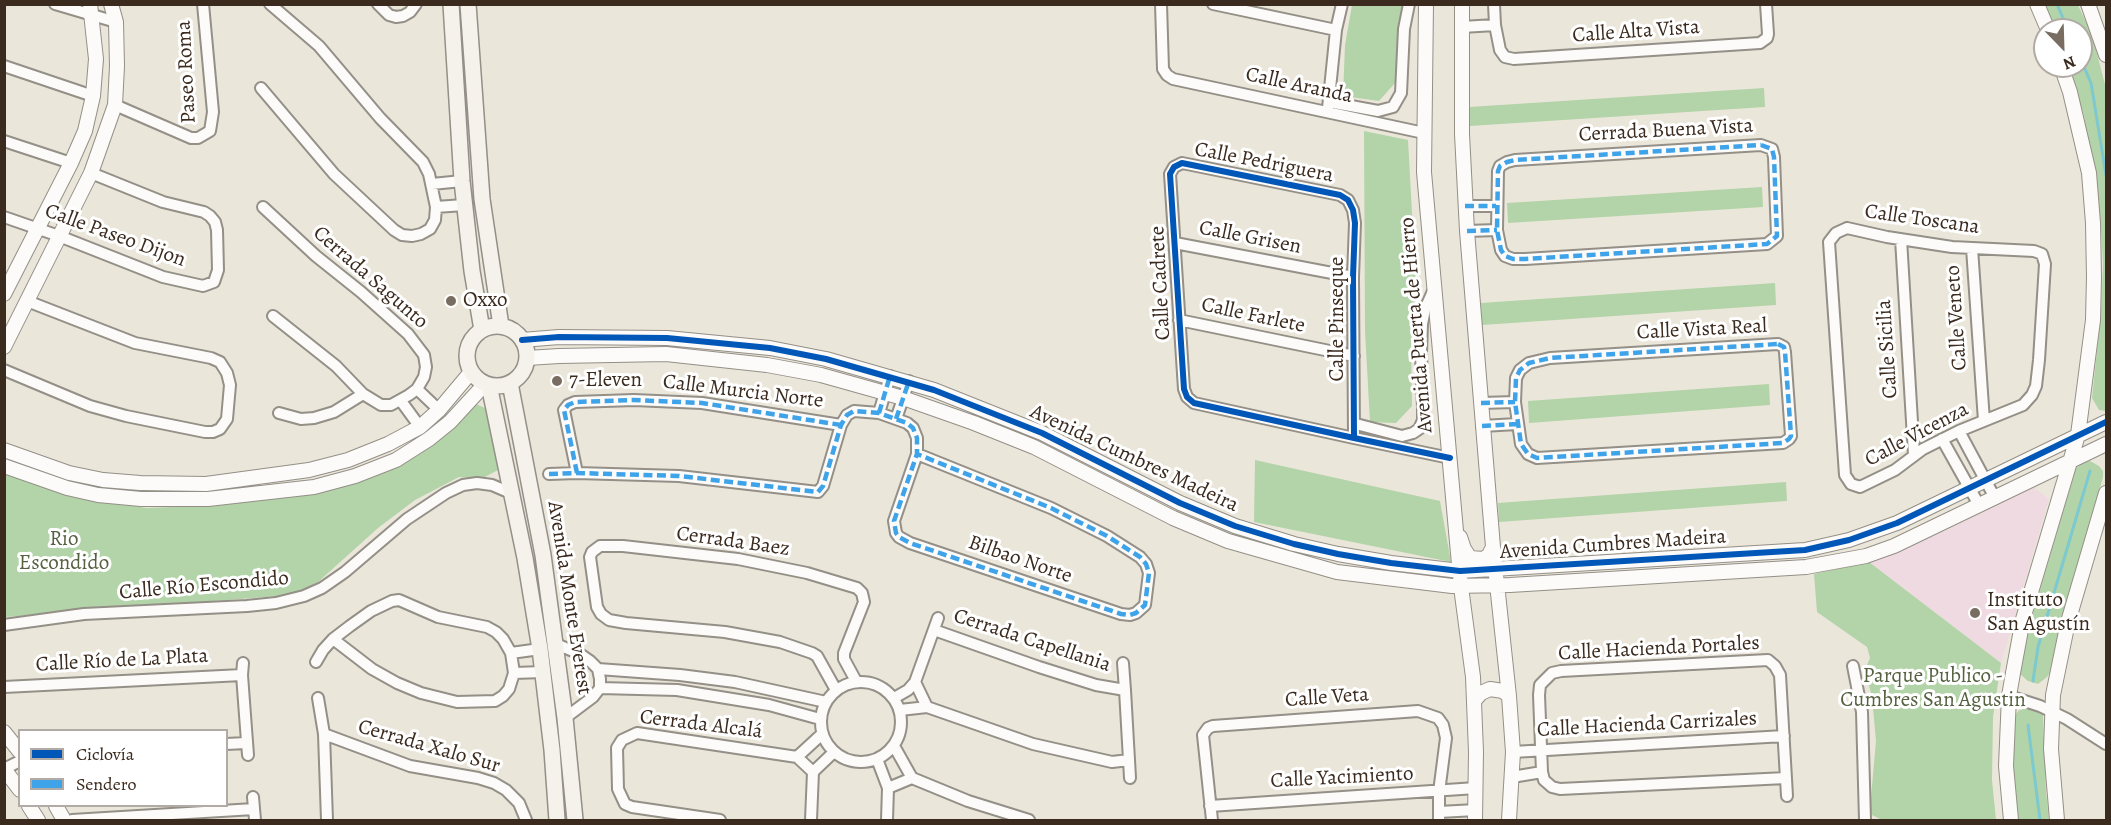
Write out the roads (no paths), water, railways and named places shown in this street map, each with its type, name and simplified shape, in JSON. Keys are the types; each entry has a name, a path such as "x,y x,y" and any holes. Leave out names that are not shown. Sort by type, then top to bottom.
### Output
{"main road":[{"path":"451,4 462,181 482,330"},
{"path":"468,4 482,199 501,326"},
{"path":"456,102 475,101"},
{"path":"491,326 501,326 513,330 522,340 527,358 519,377 500,386 487,385 471,372 467,360 467,348 482,330 491,326"},
{"name":"Avenida Monte Everest","path":"510,383 538,522 556,644 575,820"},
{"name":"Avenida Monte Everest","path":"487,385 513,494 540,649 552,750 557,820"},
{"path":"543,672 559,671"},
{"path":"552,750 568,748"}],"street":[{"path":"55,4 91,10 116,22"},
{"path":"4,347 91,173 114,105 117,66 116,22 111,4"},
{"name":"Paseo Roma","path":"114,105 191,138 198,138 210,131 213,112 203,4"},
{"path":"261,88 334,174 394,230 402,235 412,236 430,229 435,220 432,184 417,153 380,118 320,46 270,4"},
{"path":"378,4 389,15 396,17 410,12 416,4"},
{"name":"Calle Aranda","path":"1161,4 1163,69 1173,78 1328,107 1424,133"},
{"path":"1213,4 1336,30"},
{"path":"1328,107 1336,30 1342,4"},
{"name":"Calle Aranda","path":"1328,107 1378,111 1394,107 1401,93 1404,29 1409,4"},
{"name":"Avenida Puerta de Hierro","path":"1426,4 1424,172 1461,586 1473,677 1475,815"},
{"path":"1462,4 1462,134 1467,231 1482,426 1513,752 1509,820"},
{"name":"Calle Alta Vista","path":"1494,4 1500,50 1505,57 1514,59 1760,43 1767,38 1768,34 1766,4"},
{"path":"2037,4 2043,18"},
{"path":"2088,4 2106,55"},
{"path":"5,291 85,131 93,96 96,58 91,10"},
{"path":"1462,27 1495,25"},
{"path":"4,66 93,96"},
{"path":"2011,820 2006,766 2009,696 2023,619 2078,435 2093,320 2093,223 2088,173 2081,133 2065,78"},
{"path":"4,141 71,163"},
{"name":"Cerrada Buena Vista","path":"1761,145 1772,149 1774,157 1777,236 1767,244 1513,259 1505,256 1501,250 1496,206 1500,166 1515,160 1761,145"},
{"name":"Calle Pedriguera","path":"1174,167 1182,163 1340,195 1348,200"},
{"name":"Calle Cadrete","path":"1174,167 1170,174 1184,390 1187,397 1194,403 1354,438"},
{"name":"Calle Paseo Dijon","path":"4,217 163,277 203,286 214,282 218,270 217,230 210,216 164,202 91,173"},
{"path":"432,184 462,181"},
{"name":"Calle Pinseque","path":"1348,200 1353,210 1355,223 1353,277 1356,424 1354,438"},
{"path":"435,202 465,205"},
{"path":"1466,206 1496,206"},
{"name":"Cerrada Sagunto","path":"263,207 316,256 370,299 417,344 424,355 426,367 424,377 409,395"},
{"name":"Calle Toscana","path":"1845,475 1829,242 1836,232 1847,228 1901,239 1972,248 2034,250 2042,255 2045,259 2036,386"},
{"path":"1467,231 1497,230"},
{"name":"Calle Sicilia","path":"1901,239 1914,455"},
{"name":"Calle Grisen","path":"1175,243 1353,277"},
{"name":"Calle Veneto","path":"1972,248 1984,421"},
{"path":"1356,424 1402,436 1419,429 1423,420 1422,324 1425,309 1434,288"},
{"path":"4,370 111,413 205,432 220,429 226,419 230,391 227,373 220,362 211,358 135,343 27,301"},
{"path":"273,316 321,354 363,394 381,405 391,405 409,395"},
{"name":"Calle Farlete","path":"1179,320 1354,356"},
{"name":"Avenida Cumbres Madeira","path":"522,340 609,337 706,340 770,348 815,357 909,381 1042,433 1180,503 1235,526 1294,544 1338,554 1460,571 1805,550 1876,532 2106,422"},
{"name":"Calle Vista Real","path":"1778,344 1784,347 1791,435 1783,443 1538,458 1528,454 1521,444 1517,424 1516,378 1520,370 1529,363 1550,358 1778,344"},
{"name":"Avenida Cumbres Madeira","path":"527,358 621,354 700,356 821,375 903,398 1034,447 1173,518 1228,541 1337,572 1461,586 1497,586 1806,567 1866,556 1894,546 2106,444"},
{"path":"4,450 69,473 103,480 140,483 206,484 309,470 348,460 388,444 420,427 439,410 471,372"},
{"path":"890,376 879,413 907,423 913,428 918,438 917,454"},
{"path":"896,419 909,381"},
{"path":"4,466 68,488 98,495 141,499 208,499 314,487 355,476 396,460 429,439 450,422 487,385"},
{"name":"Calle Vicenza","path":"1845,475 1851,484 1860,487 1895,470 1914,455 1959,431 2023,405 2036,386"},
{"path":"279,413 301,419 314,418 334,412 363,394"},
{"path":"409,395 439,410"},
{"path":"409,395 420,427"},
{"name":"Calle Murcia Norte","path":"577,473 564,410 575,402 634,400 702,403 840,424"},
{"path":"1481,403 1515,402"},
{"name":"Calle Murcia Norte","path":"549,474 679,476 818,492 823,486 840,424 847,415 854,411 879,413"},
{"path":"1482,426 1517,424"},
{"path":"1959,431 1995,498"},
{"path":"1354,438 1450,458"},
{"path":"1942,440 1979,506"},
{"name":"Bilbao Norte","path":"917,454 1051,508 1107,536 1140,556 1149,573 1145,605 1130,615 1121,614 910,543 899,537 894,528 894,521 917,454"},
{"path":"275,475 278,491"},
{"name":"Calle Río Escondido","path":"4,625 84,614 247,606 304,597 345,572 407,519 446,493 463,485 477,483 492,485 513,494"},
{"path":"206,484 208,499"},
{"path":"2057,820 2051,749 2056,675 2068,622 2106,493"},
{"path":"1455,524 1464,549 1470,558 1484,559 1493,547"},
{"name":"Cerrada Baez","path":"836,690 817,656 780,642 725,632 609,620 602,614 596,601 590,557 594,548 605,545 623,546 738,559 807,573 857,588 862,593 864,602 844,653 844,659 856,681"},
{"path":"316,662 333,639 371,611 399,600 438,617 487,627 496,632 511,653 514,673 509,689 495,701 457,702 421,693 397,683 372,669 333,639"},
{"name":"Cerrada Capellania","path":"915,682 938,618"},
{"name":"Cerrada Capellania","path":"934,630 1096,685 1125,690 1130,778"},
{"path":"556,644 580,654 598,669 735,682 826,702"},
{"path":"511,653 540,649"},
{"name":"Calle Hacienda Portales","path":"1542,750 1540,685 1552,673 1561,671 1768,660 1776,666 1780,675 1784,736"},
{"path":"243,663 248,754"},
{"path":"1123,663 1125,690"},
{"path":"1853,666 1862,712 1865,820"},
{"path":"565,718 593,697 600,688 598,669"},
{"path":"514,673 543,672"},
{"path":"1473,677 1477,681 1489,682 1501,678 1507,672"},
{"name":"Calle Río de La Plata","path":"4,687 242,675"},
{"path":"856,681 871,682 884,688 894,698 900,710 902,722 894,746 877,759 866,762 855,762 834,752 822,734 820,719 826,702 836,690 856,681"},
{"path":"894,698 908,690 915,682 927,707"},
{"path":"600,688 677,690 769,705 820,719"},
{"path":"1474,701 1481,693 1490,689 1503,691 1509,696"},
{"path":"2009,696 2052,711 2106,744"},
{"path":"318,698 324,734 327,820"},
{"path":"900,710 927,707 1033,744 1112,762 1129,760"},
{"name":"Calle Veta","path":"1212,820 1203,735 1208,728 1418,711 1438,718 1443,725 1446,738 1439,816"},
{"path":"4,732 18,750"},
{"name":"Cerrada Alcalá","path":"720,820 625,804 618,789 617,748 622,740 638,733 797,757"},
{"name":"Cerrada Xalo Sur","path":"324,734 356,748 410,766 478,778 506,790 519,803 526,820"},
{"path":"813,772 797,757 822,734"},
{"path":"1784,736 1787,796"},
{"name":"Calle Hacienda Carrizales","path":"1513,752 1784,736"},
{"path":"228,744 246,743"},
{"path":"894,746 912,778 968,801 1029,820"},
{"path":"1542,750 1544,780 1548,785 1560,789 1786,778"},
{"path":"811,820 813,772 834,752"},
{"path":"877,759 888,788 887,820"},
{"path":"18,762 4,769 18,787"},
{"name":"Calle Hacienda Carrizales","path":"1512,777 1542,772"},
{"path":"888,788 912,778"},
{"name":"Calle Yacimiento","path":"1210,806 1476,789"},
{"path":"252,797 255,820"},
{"path":"30,807 38,820"},
{"path":"72,820 254,809"},
{"path":"1439,816 1475,815"},
{"path":"551,820 557,820"}],"waterway":[{"path":"2057,4 2063,18"},
{"path":"2089,78 2106,175"},
{"path":"2033,681 2038,647 2090,471"},
{"path":"2028,725 2040,820"}],"place":[{"name":"Oxxo","path":"451,301"},
{"name":"7-Eleven","path":"557,381"},
{"name":"Instituto San Agustín","path":"1975,613"}],"park label":[{"name":"Rio Escondido","path":"64,552"},
{"name":"Parque Publico - Cumbres San Agustin","path":"1933,689"}]}
